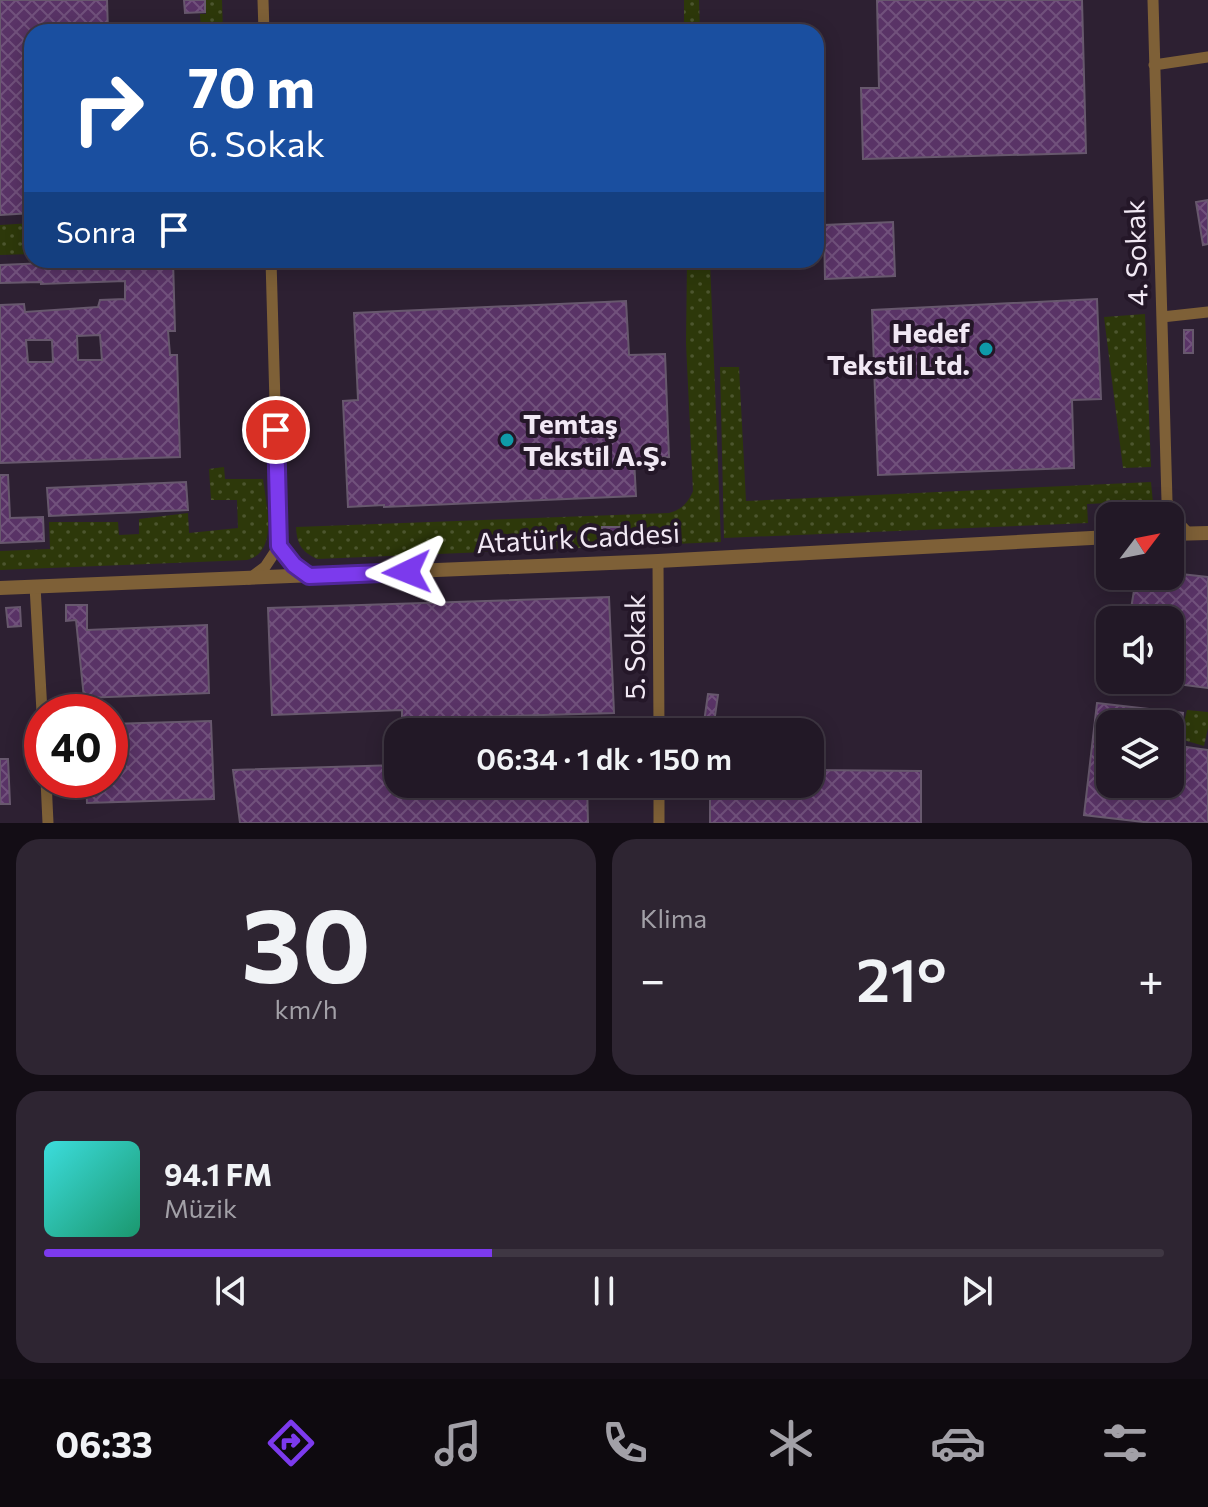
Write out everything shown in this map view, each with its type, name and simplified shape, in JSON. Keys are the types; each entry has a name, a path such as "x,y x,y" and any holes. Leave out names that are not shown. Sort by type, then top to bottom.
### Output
{"street":[{"path":"263,0 264,24"},
{"name":"4. Sokak","path":"1153,0 1167,502"},
{"path":"1154,65 1208,57"},
{"path":"249,579 265,567 279,546 271,268"},
{"path":"1162,317 1208,312"},
{"path":"1184,529 1188,533"},
{"path":"1184,533 1208,533"},
{"name":"Atatürk Caddesi","path":"0,588 658,561 1096,538"},
{"path":"279,546 294,565 309,576"},
{"name":"5. Sokak","path":"658,561 659,718"},
{"path":"35,586 41,694"},
{"path":"47,798 48,823"},
{"path":"659,798 659,823"}],"green space":[{"path":"206,0 222,0 223,24 201,24 200,14 206,14"},
{"path":"684,0 699,0 700,24 684,24"},
{"path":"24,224 24,254 0,255 0,225"},
{"path":"687,268 710,268 721,542 317,559 301,546 296,527 669,513 681,508 693,491 686,343"},
{"path":"1145,314 1151,467 1123,468 1104,317"},
{"path":"720,367 739,367 746,501 1151,482 1153,502 1087,504 1088,523 724,538"},
{"path":"224,467 225,479 263,479 268,514 267,537 257,555 247,560 0,570 0,551 50,549 49,522 118,522 119,535 139,534 139,519 188,513 189,533 238,528 237,500 211,500 209,469"},
{"path":"1187,710 1208,712 1204,746 1184,740"}],"building":[{"path":"0,0 107,0 108,24 24,24 24,214 0,215"},
{"path":"184,0 205,0 205,12 185,13"},
{"path":"877,0 1082,0 1086,153 863,159 861,88 879,88"},
{"path":"1208,200 1208,244 1203,245 1196,202"},
{"path":"893,222 895,276 825,279 824,225"},
{"path":"24,264 24,268 173,268 175,331 168,331 170,355 177,355 180,457 0,463 0,305 24,304 25,312 98,307 100,300 125,299 125,281 0,283 0,265","holes":["100,335 102,360 78,360 77,336","26,340 52,340 53,362 28,362"]},
{"name":"Hedef Tekstil Ltd.","path":"1097,299 1101,399 1072,400 1074,468 878,475 872,310"},
{"name":"Temtaş Tekstil A.Ş.","path":"626,301 629,355 665,354 669,457 634,459 636,496 348,507 343,401 358,400 354,313"},
{"path":"1184,330 1193,330 1193,353 1184,353"},
{"path":"0,475 8,475 10,518 43,517 44,541 0,543"},
{"path":"186,482 188,510 49,516 47,488"},
{"path":"602,527 622,527 623,542 603,543"},
{"path":"1184,574 1208,577 1208,688 1184,685 1184,606 1131,606 1134,590 1184,590"},
{"path":"609,597 614,713 402,718 402,710 272,715 268,608"},
{"path":"66,605 87,605 87,630 207,625 209,693 128,696 84,694 76,620 66,621"},
{"path":"20,607 21,626 8,627 6,608"},
{"path":"708,694 718,695 715,718 705,718"},
{"path":"1097,703 1157,710 1096,710"},
{"path":"1096,712 1096,798 1184,798 1184,747 1208,750 1208,823 1152,823 1084,815"},
{"path":"211,721 214,799 87,803 87,798 128,798 128,723"},
{"path":"0,759 8,759 10,804 0,804"},
{"path":"384,765 384,798 587,798 588,823 240,823 233,770"},
{"path":"824,770 921,771 921,823 710,823 710,798 824,798"}],"place":[{"name":"Hedef Tekstil Ltd.","path":"986,349"},
{"name":"Temtaş Tekstil A.Ş.","path":"507,440"}],"route":[{"path":"276,430 279,546 294,565 309,576 407,572"}]}
